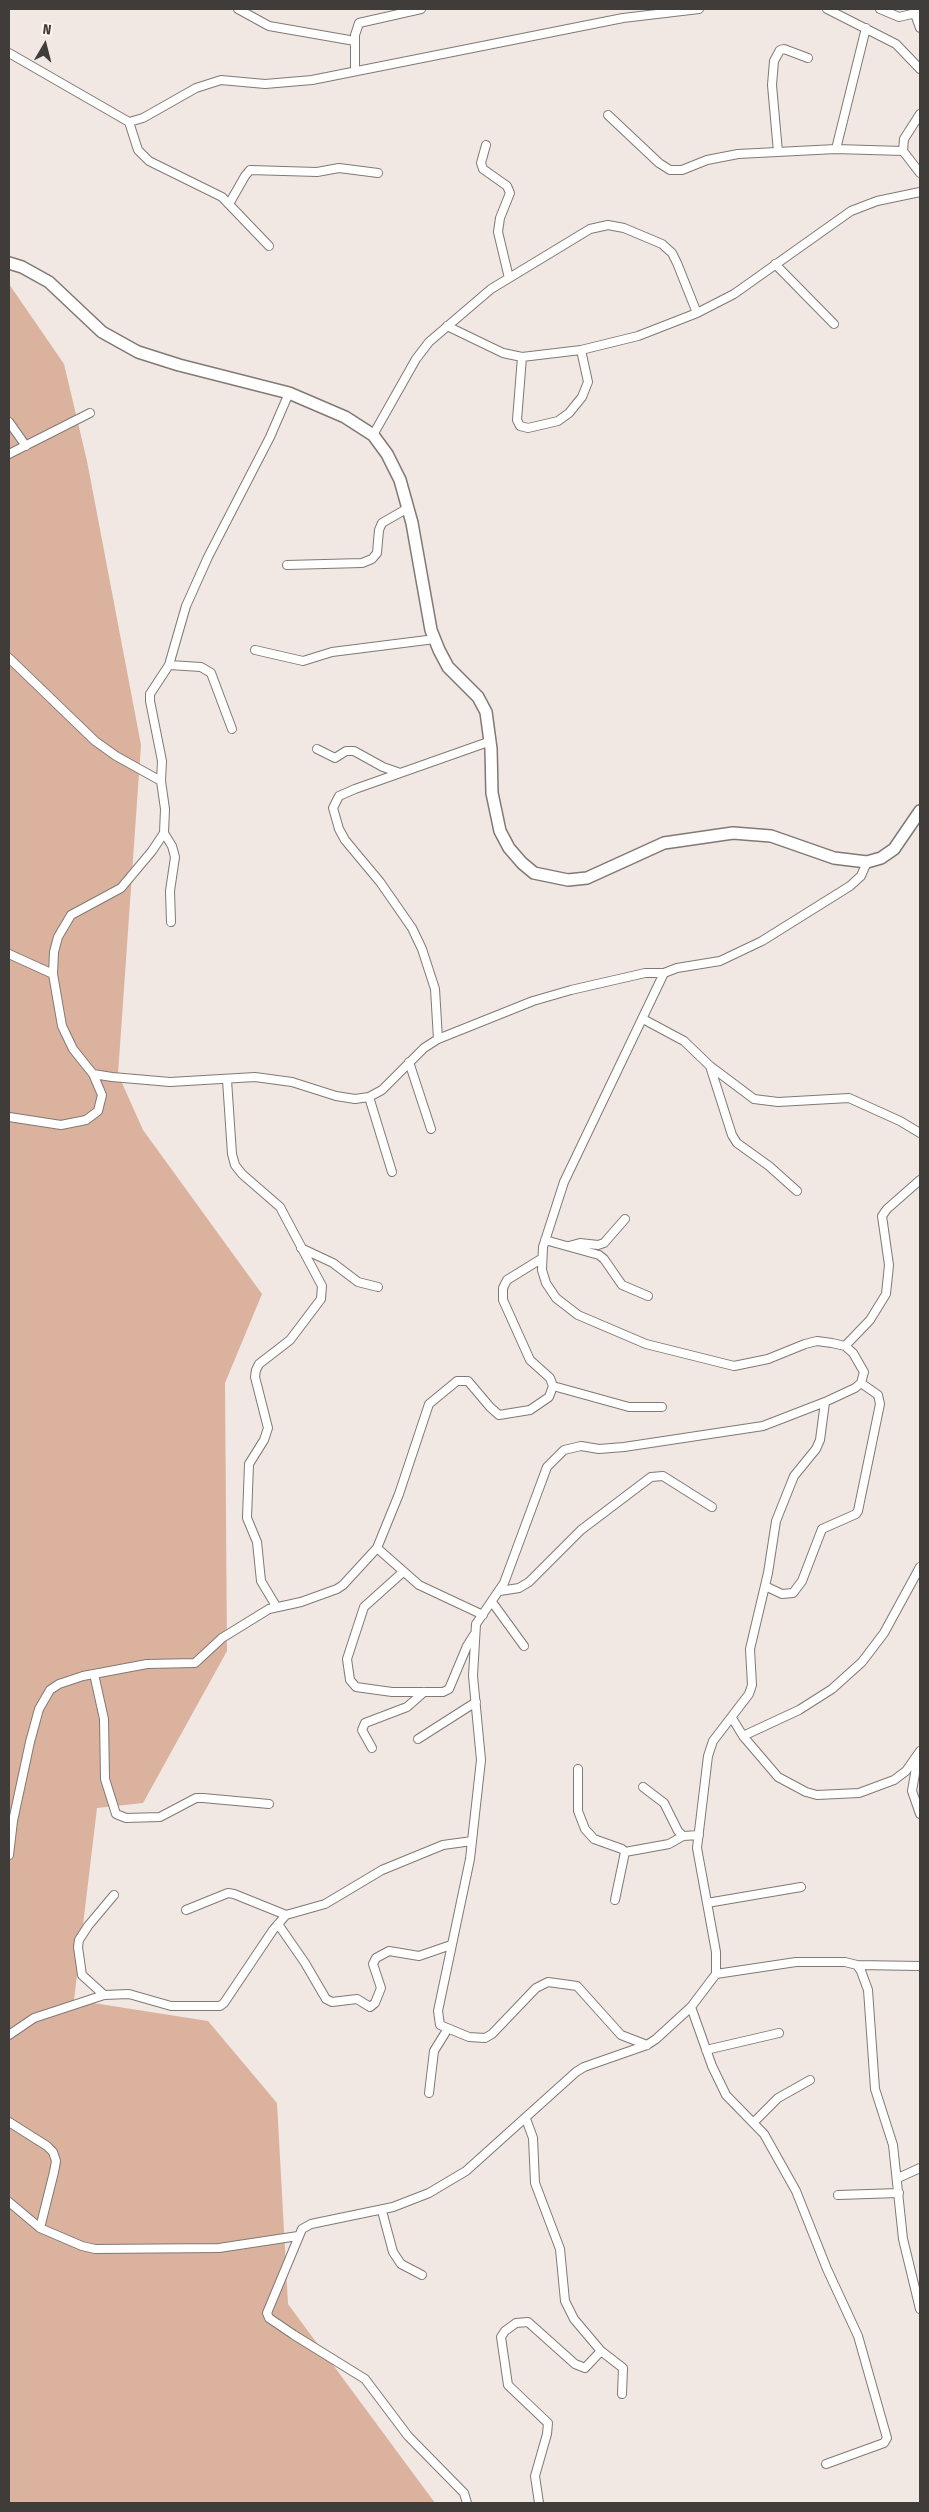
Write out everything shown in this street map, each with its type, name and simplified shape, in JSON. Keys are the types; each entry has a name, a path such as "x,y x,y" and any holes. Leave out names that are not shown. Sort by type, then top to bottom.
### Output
{"main road":[{"path":"9,262 49,282 102,332 138,352 179,365 289,393 345,417 373,436 387,454 400,480 408,508 434,639 448,667 478,697 486,712 490,741 492,793 500,831 509,848 522,863 542,875 568,880 587,878 664,843 733,833 772,836 834,858 853,862 867,862 880,858 894,849 920,811"}],"street":[{"path":"238,9 269,26 355,41"},
{"path":"355,70 357,28 365,20 421,9"},
{"path":"129,122 143,118 209,82 221,80 285,83 312,80 623,18 699,9"},
{"path":"826,9 896,44 920,69"},
{"path":"880,9 899,17 918,13 920,28"},
{"path":"836,149 866,28"},
{"path":"778,152 772,85 774,61 780,50 784,49 808,58"},
{"path":"9,53 129,122 138,150 149,161 209,190 229,204 269,246"},
{"path":"920,114 904,138 904,151 920,173"},
{"path":"608,115 659,163 670,170 682,170 720,156 836,149 904,151"},
{"path":"486,145 481,163 483,168 507,186 510,193 500,218 498,232 509,278"},
{"path":"229,204 250,170 317,172 352,168 378,173"},
{"path":"447,326 503,353 522,357 581,350 638,336 696,313 734,294 851,212 877,201 920,192"},
{"path":"373,436 416,359 429,342 491,289 590,229 608,225 624,228 662,244 672,253 696,313"},
{"path":"775,264 834,324"},
{"path":"522,357 517,420 520,426 528,428 558,421 569,413 582,397 588,382 581,350"},
{"path":"9,1117 60,1125 86,1120 98,1111 102,1095 93,1074 73,1049 62,1026 53,974 54,952 65,923 71,915 121,888 152,851 164,833 165,809 160,781 160,744 150,701 154,687 169,665 186,606 208,557 270,437 289,393"},
{"path":"9,454 90,413"},
{"path":"9,422 26,446"},
{"path":"287,565 362,563 372,559 377,553 379,530 382,523 408,508"},
{"path":"255,650 303,661 332,652 434,639"},
{"path":"9,658 95,741 116,756 160,781"},
{"path":"169,665 201,667 211,674 232,729"},
{"path":"438,1039 435,989 422,948 412,928 380,882 344,840 338,829 333,808 339,796 490,741"},
{"path":"317,749 335,758 346,751 354,751 383,767 400,773"},
{"path":"164,833 172,846 175,857 170,891 171,922"},
{"path":"93,1074 170,1082 255,1077 273,1078 336,1096 355,1099 369,1098 382,1090 409,1062 438,1039 533,1001 645,973 664,973 677,968 728,958 762,941 850,886 861,876 867,862"},
{"path":"9,954 53,974"},
{"path":"647,2045 622,2035 576,1986 548,1982 536,1988 492,2034 485,2038 469,2037 440,2026 438,2011 470,1859 481,1760 473,1676 476,1624 500,1591 547,1467 564,1450 581,1446 599,1449 624,1447 747,1430 774,1423 825,1402 861,1383 864,1372 853,1353 845,1346 817,1341 768,1359 734,1366 646,1344 578,1315 556,1298 546,1283 541,1259 545,1240 564,1182 664,973"},
{"path":"643,1019 684,1041 710,1066 754,1099 778,1102 849,1098 900,1120 920,1133"},
{"path":"409,1062 432,1129"},
{"path":"710,1066 732,1135 797,1191"},
{"path":"227,1080 232,1154 235,1165 242,1174 280,1207 300,1248 322,1286 321,1299 290,1340 259,1364 255,1377 268,1428 264,1440 250,1464 247,1518 257,1542 261,1581 276,1606"},
{"path":"369,1098 392,1172"},
{"path":"845,1346 870,1320 886,1294 889,1265 882,1216 887,1209 920,1180"},
{"path":"569,1246 580,1243 598,1245 604,1243 625,1219"},
{"path":"545,1240 599,1254 622,1286 648,1296"},
{"path":"300,1248 333,1262 358,1282 378,1287"},
{"path":"9,1856 13,1821 30,1742 44,1698 59,1684 94,1674 147,1664 195,1663 222,1638 276,1606 301,1602 337,1589 377,1548 399,1494 429,1404 456,1381 468,1381 494,1412 504,1415 537,1406 549,1397 553,1386 550,1378 530,1360 503,1300 503,1288 506,1280 541,1259"},
{"path":"765,1586 782,1594 793,1593 802,1581 822,1529 856,1514 858,1511 880,1404 878,1395 861,1383"},
{"path":"553,1386 630,1407 662,1408"},
{"path":"467,2503 464,2493 408,2436 365,2379 269,2318 269,2307 302,2229 311,2224 382,2211 429,2192 466,2171 584,2067 647,2045 691,2006 716,1974 716,1952 698,1860 699,1835 710,1748 744,1702 752,1685 750,1650 780,1509 794,1476 816,1449 820,1440 825,1402"},
{"path":"500,1591 519,1588 529,1582 581,1530 651,1477 664,1476 689,1495 708,1502 712,1507"},
{"path":"377,1548 419,1585 483,1615"},
{"path":"743,1736 799,1710 832,1688 862,1662 884,1633 920,1567"},
{"path":"403,1572 364,1607 348,1651 350,1680 356,1687 382,1692 442,1692 450,1689 467,1646 474,1635"},
{"path":"492,1602 524,1646"},
{"path":"94,1674 104,1719 106,1780 116,1814 126,1818 160,1817 196,1798 269,1804"},
{"path":"372,1748 363,1733 362,1726 365,1723 408,1707 424,1692"},
{"path":"418,1739 476,1702"},
{"path":"732,1718 743,1736 778,1778 806,1792 817,1795 858,1793 900,1777 919,1752"},
{"path":"919,1752 913,1797 920,1814"},
{"path":"578,1769 578,1811 585,1829 594,1839 622,1849 625,1852 669,1844 683,1836 699,1835"},
{"path":"900,1777 913,1786"},
{"path":"643,1787 664,1803 678,1831 683,1836"},
{"path":"9,2035 34,2018 104,1995 129,1994 171,2006 220,2006 286,1915 325,1904 382,1870 443,1845 472,1841"},
{"path":"616,1900 625,1852"},
{"path":"707,1902 801,1887"},
{"path":"186,1910 228,1893 286,1915"},
{"path":"104,1995 82,1975 78,1947 79,1940 88,1926 114,1894"},
{"path":"278,1924 305,1963 326,1999 332,2002 357,1999 370,2007 375,2003 381,1988 374,1964 376,1958 389,1951 419,1956 451,1945"},
{"path":"716,1974 796,1962 845,1962 857,1965 920,1966"},
{"path":"857,1965 868,1990 875,2090 893,2145 904,2239 920,2309"},
{"path":"691,2006 706,2050 726,2095 764,2134 796,2191 827,2269 854,2327 886,2432 884,2442 826,2464"},
{"path":"429,2093 434,2051 447,2030"},
{"path":"706,2050 779,2033"},
{"path":"754,2122 778,2098 810,2080"},
{"path":"526,2119 533,2138 535,2183 560,2249 565,2301 574,2319 601,2351 623,2368 622,2394"},
{"path":"9,2122 54,2152 56,2161 54,2172 40,2228"},
{"path":"898,2178 920,2168"},
{"path":"838,2195 899,2193"},
{"path":"9,2202 40,2228 82,2246 95,2248 219,2248 298,2236"},
{"path":"382,2211 393,2252 401,2264 422,2275"},
{"path":"539,2503 534,2476 547,2434 548,2423 508,2385 501,2337 505,2331 516,2323 528,2322 575,2364 585,2368 601,2351"}],"shaded area":[{"path":"9,284 64,364 87,461 141,745 118,1074 143,1130 262,1294 225,1383 227,1651 143,1803 97,1808 74,2000 208,2021 277,2103 288,2304 435,2503 9,2503"}]}
